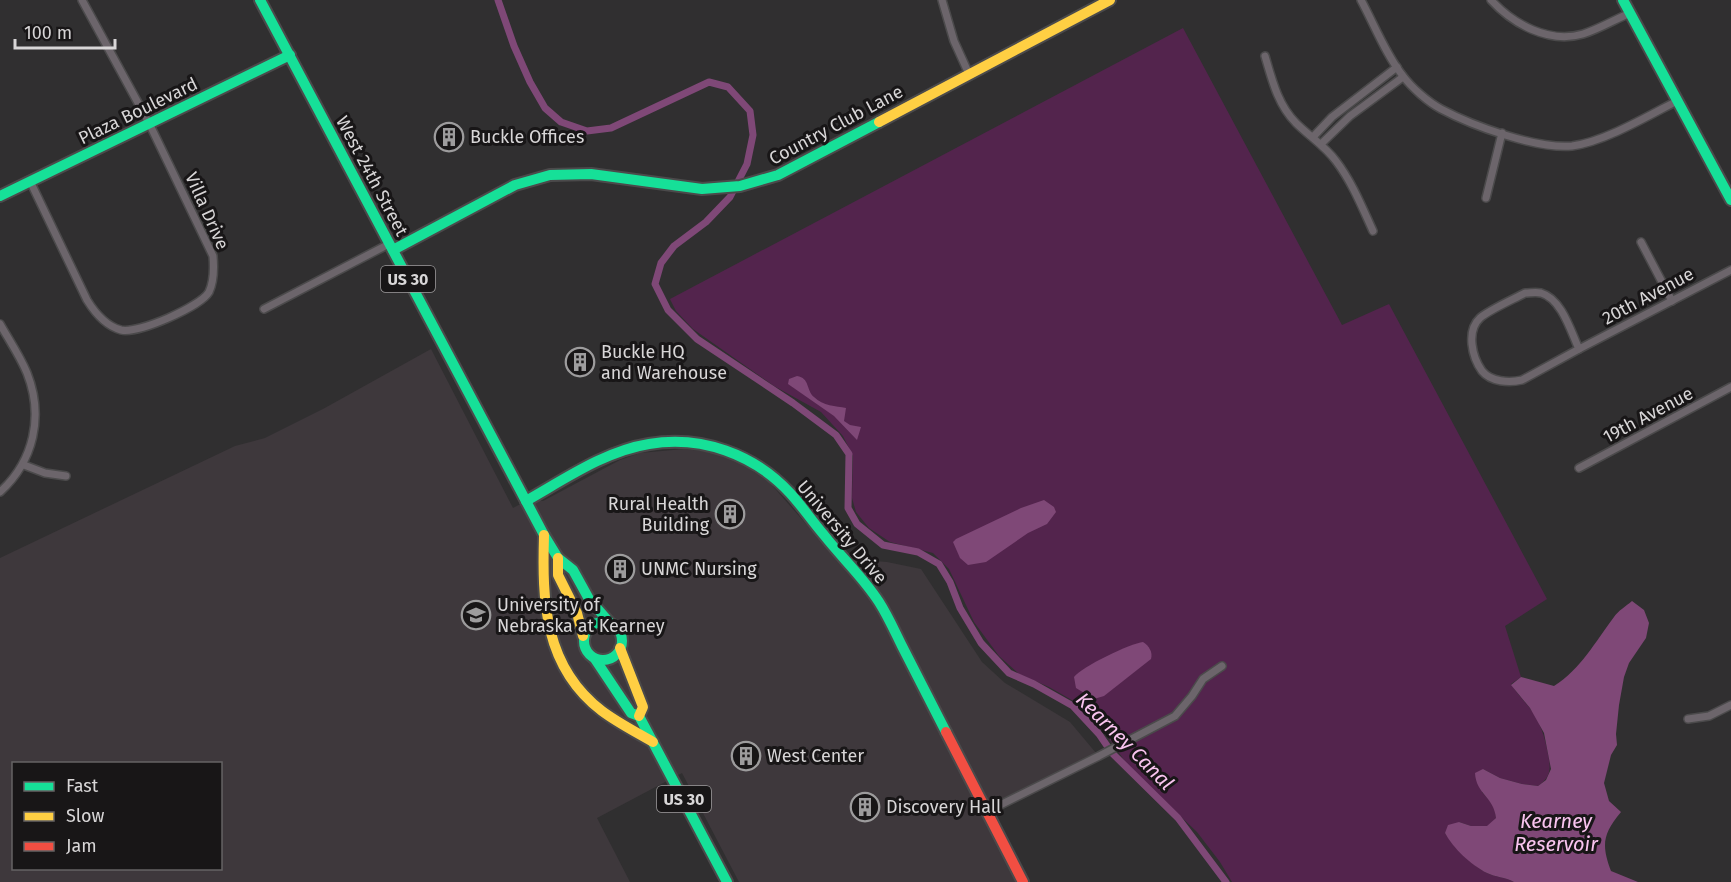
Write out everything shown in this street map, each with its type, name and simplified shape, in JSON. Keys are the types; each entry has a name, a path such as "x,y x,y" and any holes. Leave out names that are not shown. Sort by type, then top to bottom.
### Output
{"street":[{"name":"Villa Drive","path":"30,182 95,312 110,325 122,330 133,331 180,312 198,302 208,293 214,268 213,256 149,123 82,0"},
{"name":"West 24th Street","path":"260,0 544,535 558,558 573,570 590,599 610,623"},
{"path":"942,0 954,41 969,74"},
{"name":"Country Club Lane","path":"391,247 515,185 550,175 591,174 702,189 751,183 778,175 1110,0"},
{"path":"1362,0 1403,77 1439,108 1502,133 1536,143 1572,146 1597,139 1677,101"},
{"path":"1491,0 1515,22 1540,32 1564,37 1595,29 1630,13"},
{"path":"1623,0 1730,195"},
{"name":"Plaza Boulevard","path":"0,196 290,56"},
{"path":"1265,56 1283,106 1296,123 1321,144 1347,177 1373,231"},
{"path":"1313,137 1332,117 1397,67"},
{"path":"1321,144 1350,116 1403,77"},
{"path":"1486,198 1502,133"},
{"path":"1641,242 1672,301"},
{"path":"264,309 391,247"},
{"name":"20th Avenue","path":"1580,349 1563,314 1553,300 1541,293 1526,293 1479,318 1472,331 1473,352 1483,371 1491,377 1512,382 1522,380 1731,270"},
{"path":"0,324 27,373 34,402 34,430 24,465 0,492"},
{"name":"19th Avenue","path":"1579,468 1731,387"},
{"name":"University Drive","path":"526,501 617,453 638,446 663,442 694,442 717,446 739,454 763,469 788,491 862,578 881,605 1023,882"},
{"path":"24,465 45,473 66,476"},
{"path":"544,535 544,611 550,640 560,661 581,692 592,703 654,742"},
{"name":"West 24th Street","path":"558,558 558,574 577,613 583,636"},
{"path":"583,636 593,623 604,621 610,623"},
{"name":"US 30","path":"610,623 621,634 620,648 643,708 639,716"},
{"name":"US 30","path":"583,636 585,649 595,659 631,714 639,716 728,882"},
{"path":"595,659 611,658 620,648"},
{"path":"987,812 1175,716 1203,679 1222,666"},
{"path":"1688,719 1709,716 1731,705"}],"shaded area":[{"path":"1183,28 1342,325 1389,304 1547,599 1505,626 1521,677 1511,684 1533,712 1541,729 1549,759 1548,776 1538,786 1500,778 1483,769 1482,792 1495,807 1496,818 1489,827 1471,826 1459,822 1445,833 1476,866 1490,874 1514,882 1232,882 1197,832 1129,767 1093,716 1077,703 1049,687 1019,674 999,656 974,622 949,569 933,553 890,542 869,528 856,512 852,498 853,456 843,436 821,412 774,386 693,329 676,311 670,299"},
{"name":"University of Nebraska at Kearney","path":"431,349 513,508 526,501 543,501 620,460 640,453 684,449 723,455 744,465 770,483 836,558 887,562 921,569 982,662 1005,683 1070,722 1096,753 981,810 1017,882 739,882 682,773 597,818 630,882 0,882 0,558 235,446 265,438 323,409"}],"water":[{"path":"797,376 804,379 812,394 821,402 846,408 844,421 861,427 857,440 834,416 788,384 789,379"},
{"path":"1044,500 1054,507 1056,512 1047,524 1028,533 986,562 968,565 960,558 953,542 956,539 1021,508"},
{"name":"Kearney Reservoir","path":"1632,601 1644,610 1649,623 1646,638 1629,663 1624,677 1616,734 1617,745 1611,755 1604,783 1609,801 1621,812 1607,833 1605,846 1611,871 1638,882 1514,882 1487,873 1463,856 1445,833 1448,825 1459,822 1471,826 1487,826 1496,818 1492,805 1478,786 1475,773 1483,769 1500,778 1538,786 1546,780 1551,769 1544,733 1530,708 1511,685 1521,677 1554,686 1572,672 1616,615"},
{"path":"1143,642 1150,649 1151,659 1104,696 1094,699 1076,688 1074,677 1086,667"}],"waterway":[{"name":"Kearney Canal","path":"498,0 514,46 530,82 545,108 561,122 587,131 611,128 709,82 728,87 750,111 753,135 747,164 730,197 706,222 674,246 661,263 655,284 668,310 697,339 793,403 836,435 849,454 848,508 857,524 883,545 918,552 939,564 950,582 960,608 981,643 1009,673 1073,706 1099,734 1112,753 1178,818 1226,882"}],"traffic: fast":[{"path":"260,0 544,535 558,558 573,570 589,599 610,623"},
{"path":"1623,0 1731,200"},
{"path":"0,196 290,55"},
{"path":"393,250 515,185 550,175 591,174 702,189 740,186 778,175 879,122"},
{"path":"526,501 601,459 649,444 688,442 726,450 743,458 776,479 790,493 873,593 946,732"},
{"path":"603,622 617,627 622,641 617,655 603,660 589,655 584,641 589,627 603,622"},
{"path":"595,659 631,713 639,716 727,882"}],"traffic: slow":[{"path":"879,122 1110,0"},
{"path":"544,535 546,608 558,653 568,674 583,694 602,711 653,742"},
{"path":"558,558 558,575 577,613 583,636"},
{"path":"620,648 643,707 639,716"}],"traffic: jam":[{"path":"946,732 1023,882"}],"place":[{"name":"Buckle Offices","path":"449,137"},
{"name":"Buckle HQ and Warehouse","path":"580,362"},
{"name":"Rural Health Building","path":"730,514"},
{"name":"UNMC Nursing","path":"620,569"},
{"name":"University of Nebraska at Kearney","path":"476,615"},
{"name":"West Center","path":"746,756"},
{"name":"Discovery Hall","path":"865,807"}]}
